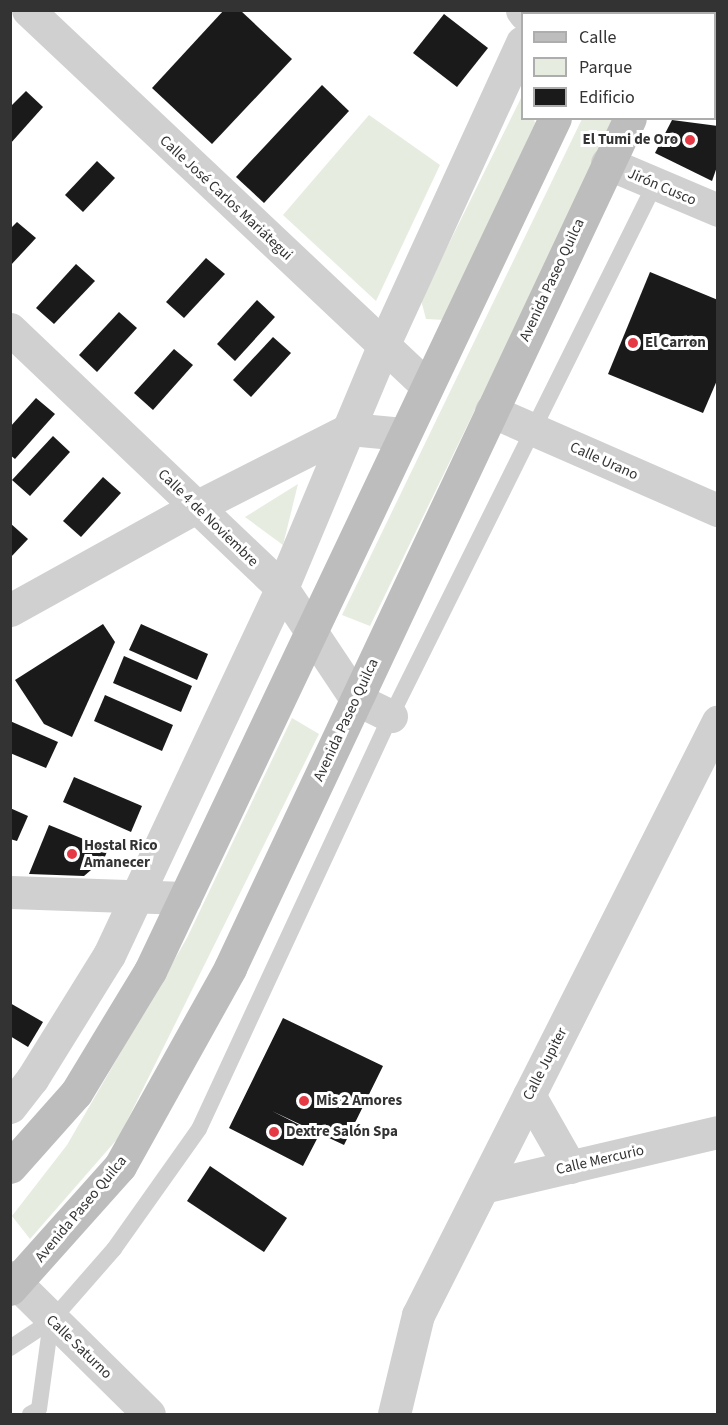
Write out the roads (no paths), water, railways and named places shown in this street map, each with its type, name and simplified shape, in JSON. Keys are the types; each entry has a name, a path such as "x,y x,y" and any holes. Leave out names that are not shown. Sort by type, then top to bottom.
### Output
{"main road":[{"path":"10,1167 76,1093 150,971 312,635 426,385 554,120"},
{"name":"Avenida Paseo Quilca","path":"13,1283 120,1166 230,968 629,120"}],"street":[{"name":"Calle José Carlos Mariátegui","path":"28,10 426,385"},
{"path":"10,1107 32,1079 109,955 138,895 282,588 383,346 521,44"},
{"name":"Jirón Cusco","path":"607,163 717,210"},
{"name":"Calle 4 de Noviembre","path":"10,329 282,588 356,699 391,716"},
{"name":"Calle Urano","path":"491,411 717,510"},
{"path":"10,610 196,507 350,429 403,434"},
{"name":"Calle Jupiter","path":"392,1412 418,1315 717,722"},
{"path":"10,892 185,898"},
{"path":"529,1095 570,1167"},
{"name":"Calle Mercurio","path":"483,1187 717,1132"},
{"name":"Calle Saturno","path":"13,1283 149,1414"}],"lane":[{"path":"10,1348 51,1321 114,1249 199,1129 391,716 655,184"},
{"path":"30,1414 39,1409 51,1321"}],"place":[{"name":"El Tumi de Oro","path":"690,140"},
{"name":"El Carron","path":"633,343"},
{"name":"Hostal Rico Amanecer","path":"72,854"},
{"name":"Mis 2 Amores","path":"304,1101"},
{"name":"Dextre Salón Spa","path":"274,1132"}]}
